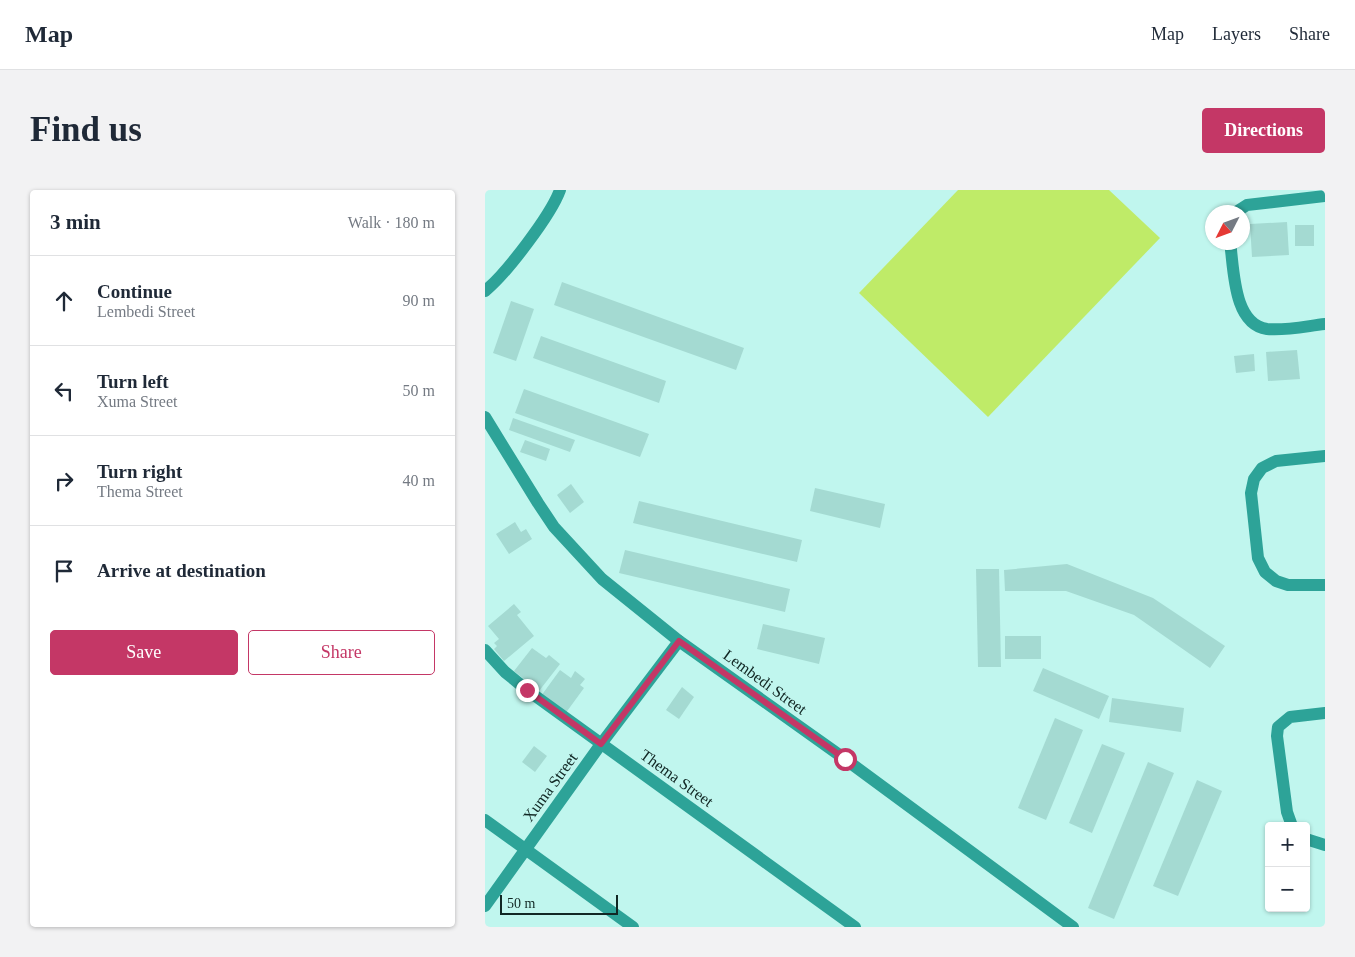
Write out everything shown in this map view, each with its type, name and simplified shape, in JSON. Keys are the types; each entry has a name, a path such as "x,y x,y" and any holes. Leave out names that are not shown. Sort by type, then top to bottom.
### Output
{"street":[{"path":"485,291 517,255 557,198 560,190"},
{"path":"1247,205 1325,196"},
{"path":"1231,250 1239,305 1246,317 1257,327 1283,329 1325,324"},
{"name":"Lembedi Street","path":"485,418 538,503 573,549 602,579 679,641 838,754 1073,927"},
{"path":"1325,456 1276,461 1262,468 1254,479 1251,493 1258,558 1265,572 1276,581 1288,585 1325,585"},
{"name":"Xuma Street","path":"485,906 601,744 679,641"},
{"name":"Thema Street","path":"485,650 505,672 601,744 855,927"},
{"path":"1291,822 1287,812 1277,736 1279,726 1290,717 1325,714"},
{"path":"485,820 633,927"},
{"path":"1310,840 1325,845"}],"green space":[{"path":"958,190 1109,190 1160,238 988,417 859,293"}],"building":[{"path":"1287,222 1289,255 1252,257 1250,224"},
{"path":"1295,225 1314,225 1314,246 1295,246"},
{"path":"562,282 744,348 736,370 554,305"},
{"path":"511,301 534,309 516,361 493,353"},
{"path":"541,336 666,381 659,403 533,358"},
{"path":"1297,350 1300,379 1268,381 1266,352"},
{"path":"1254,354 1255,371 1236,373 1234,356"},
{"path":"524,389 649,434 640,457 515,413"},
{"path":"513,418 575,440 570,452 509,430"},
{"path":"525,440 550,449 546,461 520,452"},
{"path":"571,484 584,502 570,513 557,495"},
{"path":"815,488 885,504 880,528 810,511"},
{"path":"639,501 802,540 797,562 633,523"},
{"path":"515,522 521,532 526,529 532,539 509,554 496,534"},
{"path":"625,550 790,589 785,612 619,573"},
{"path":"1067,564 1153,598 1225,646 1210,668 1134,615 1066,591 1005,591 1004,570"},
{"path":"976,569 999,569 1001,667 978,667"},
{"path":"514,604 521,612 517,615 534,636 504,661 494,649 497,646 494,643 499,639 488,626"},
{"path":"763,624 825,638 819,664 757,649"},
{"path":"1005,636 1041,636 1041,659 1005,659"},
{"path":"532,648 546,658 549,655 560,664 539,691 514,671"},
{"path":"1043,668 1109,696 1099,719 1033,691"},
{"path":"560,670 571,678 575,671 585,679 580,685 584,688 565,714 541,696"},
{"path":"682,687 694,697 679,719 666,710"},
{"path":"1112,698 1184,708 1181,732 1109,722"},
{"path":"1055,718 1083,730 1046,820 1018,808"},
{"path":"1102,744 1125,753 1092,833 1069,823"},
{"path":"534,746 547,756 535,772 522,762"},
{"path":"1148,762 1174,773 1114,919 1088,908"},
{"path":"1197,780 1222,791 1178,896 1153,886"}],"route":[{"path":"527,690 601,744 679,641 845,759"}]}
